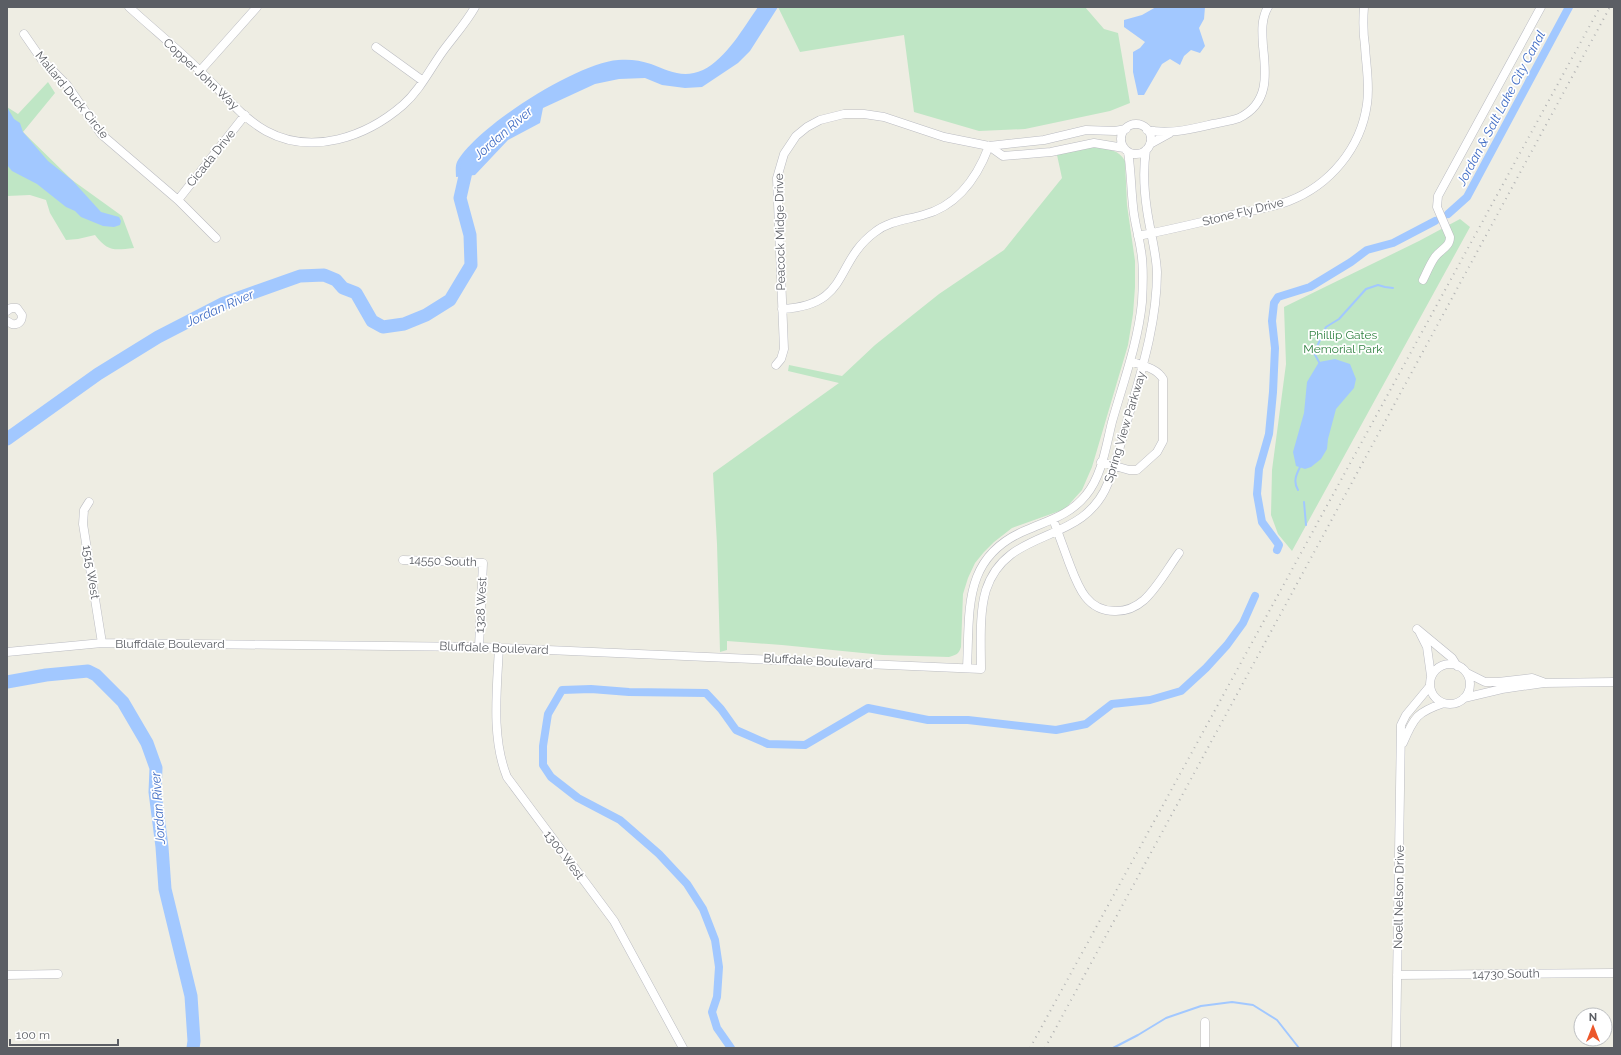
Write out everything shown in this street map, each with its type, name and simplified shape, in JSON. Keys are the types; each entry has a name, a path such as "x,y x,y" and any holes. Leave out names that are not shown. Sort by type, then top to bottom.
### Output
{"street":[{"name":"Copper John Way","path":"128,7 200,71 245,115 265,130 277,136 299,142 320,143 339,140 383,120 404,104 423,81 475,7"},
{"path":"200,71 257,7"},
{"path":"1170,133 1138,154 1126,150 1121,140 1121,136 1126,129 1136,125 1147,130 1170,133 1234,120 1244,115 1254,107 1262,96 1266,79 1262,29 1264,15 1268,7"},
{"name":"Stone Fly Drive","path":"1138,236 1288,201 1317,186 1336,169 1348,155 1358,136 1367,106 1369,86 1364,35 1364,7"},
{"path":"1423,280 1436,256 1450,242 1450,237 1437,207 1438,196 1539,7"},
{"name":"Mallard Duck Circle","path":"24,34 42,60 66,85 101,134 178,200 216,238"},
{"path":"376,47 423,81"},
{"name":"Peacock Midge Drive","path":"776,365 781,360 784,349 777,178 784,154 791,141 813,123 827,117 844,114 864,114 895,120 944,137 989,146 1044,140 1086,130 1115,131 1126,129"},
{"name":"Cicada Drive","path":"178,200 245,115"},
{"path":"1147,130 1150,137 1148,147"},
{"name":"Peacock Midge Drive","path":"989,146 1003,156 1045,153 1089,143 1099,143 1126,150"},
{"path":"782,309 804,307 821,300 838,282 853,255 862,243 880,228 895,221 930,213 952,202 974,179 984,160 989,146"},
{"name":"Spring View Parkway","path":"981,668 983,605 986,591 992,577 1001,563 1014,551 1026,544 1058,532 1078,521 1092,509 1104,492 1114,466 1143,366 1152,325 1156,296 1156,261 1145,189 1144,168 1148,147"},
{"name":"Spring View Parkway","path":"967,668 969,605 972,587 979,571 989,556 1002,543 1021,532 1069,511 1087,494 1095,481 1101,462 1130,361 1140,319 1143,287 1143,263 1133,206 1126,150"},
{"path":"7,311 11,308 17,308 21,312 22,318 20,322 15,325 10,324 7,321"},
{"path":"1101,462 1129,470 1137,470 1157,452 1163,441 1163,379 1157,372 1130,361"},
{"name":"1515 West","path":"89,502 84,510 83,524 102,643"},
{"path":"1053,519 1080,590 1091,603 1106,610 1121,611 1135,607 1150,593 1179,553"},
{"name":"14550 South","path":"403,560 483,563"},
{"name":"1328 West","path":"479,647 483,563"},
{"path":"1544,682 1532,678 1485,682 1457,666 1452,658 1417,629 1427,647 1431,676 1430,686 1436,698 1444,703 1455,703 1464,698 1497,690 1544,682 1614,682"},
{"name":"Bluffdale Boulevard","path":"7,652 102,643 499,647 981,668"},
{"name":"1300 West","path":"499,647 497,686 498,734 499,750 507,778 614,921 683,1048"},
{"path":"1431,676 1441,665 1457,666"},
{"path":"1464,698 1470,691 1467,673"},
{"name":"Noell Nelson Drive","path":"1396,1048 1402,725 1406,715 1430,686"},
{"name":"Noell Nelson Drive","path":"1401,747 1413,721 1418,715 1425,709 1444,703"},
{"name":"14730 South","path":"1397,976 1614,973"},
{"path":"7,975 58,974"},
{"path":"1205,1022 1205,1048"}],"green space":[{"path":"778,7 1085,7 1104,29 1118,33 1130,103 1110,111 1025,129 979,131 914,112 904,35 800,52"},
{"path":"48,82 55,93 23,132 72,180 122,216 134,248 112,249 100,241 95,235 66,240 50,213 46,200 30,195 7,196 7,107 18,114"},
{"path":"1097,147 1110,149 1117,152 1125,161 1127,205 1135,261 1135,287 1133,314 1128,345 1092,467 1082,490 1065,509 1012,528 994,542 975,563 963,594 961,647 955,655 949,657 883,655 727,641 727,650 720,652 717,544 713,473 839,383 788,371 789,365 842,376 875,345 939,294 1004,250 1062,178 1057,155 1085,148"},
{"name":"Phillip Gates Memorial Park","path":"1460,219 1470,227 1292,551 1278,534 1271,515 1272,470 1286,364 1284,307 1419,241"}],"water":[{"path":"758,7 778,7 750,51 738,63 702,87 685,88 662,85 645,78 619,79 595,84 543,108 540,123 508,140 475,175 456,177 457,162 468,147 485,131 506,115 554,84 578,72 600,64 618,60 643,62 676,73 696,73 711,65 727,51"},
{"path":"1156,7 1205,7 1204,19 1199,28 1205,46 1200,53 1191,50 1184,56 1180,65 1170,59 1162,64 1144,95 1138,95 1133,72 1133,52 1140,48 1145,42 1124,27 1124,20 1142,15"},
{"path":"7,107 14,119 20,123 23,132 48,161 72,180 101,212 119,217 121,221 120,225 114,227 103,226 81,217 75,211 66,207 37,184 12,171 7,165"},
{"path":"1335,359 1350,364 1356,379 1354,388 1336,409 1328,439 1327,449 1321,459 1311,467 1305,469 1296,466 1293,452 1304,413 1307,382 1319,362"}],"waterway":[{"name":"Jordan & Salt Lake City Canal","path":"1448,214 1467,197 1569,7"},
{"name":"Jordan River","path":"7,439 98,374 158,337 224,303 300,276 324,275 336,280 343,288 356,293 372,321 383,327 404,324 426,315 450,300 471,265 470,235 460,198 468,163 470,161"},
{"name":"Jordan & Salt Lake City Canal","path":"1277,550 1279,545 1262,522 1257,494 1259,469 1269,434 1273,392 1275,348 1272,321 1274,303 1278,297 1310,287 1351,262 1367,250 1393,243 1435,221"},
{"path":"1319,362 1314,353 1326,327 1339,319 1366,289 1378,285 1393,288"},
{"path":"1298,490 1296,478 1300,467"},
{"path":"1304,502 1306,525"},
{"name":"Jordan & Salt Lake City Canal","path":"731,1048 717,1028 712,1012 717,997 719,967 715,940 703,909 687,884 659,854 620,820 578,798 551,777 543,765 543,746 548,714 562,690 591,689 629,692 706,693 721,709 736,730 768,744 805,745 868,708 928,720 968,720 1056,730 1086,724 1112,704 1150,700 1181,691 1206,668 1227,645 1243,623 1255,596"},
{"name":"Jordan River","path":"7,682 46,675 88,671 96,675 123,702 147,743 156,768 155,792 162,847 165,889 191,996 194,1041 193,1048"},
{"path":"1113,1048 1166,1018 1201,1006 1232,1002 1253,1005 1277,1020 1299,1048"}],"railway":[{"path":"1030,1048 1600,7"},
{"path":"1045,1048 1610,7"}]}
